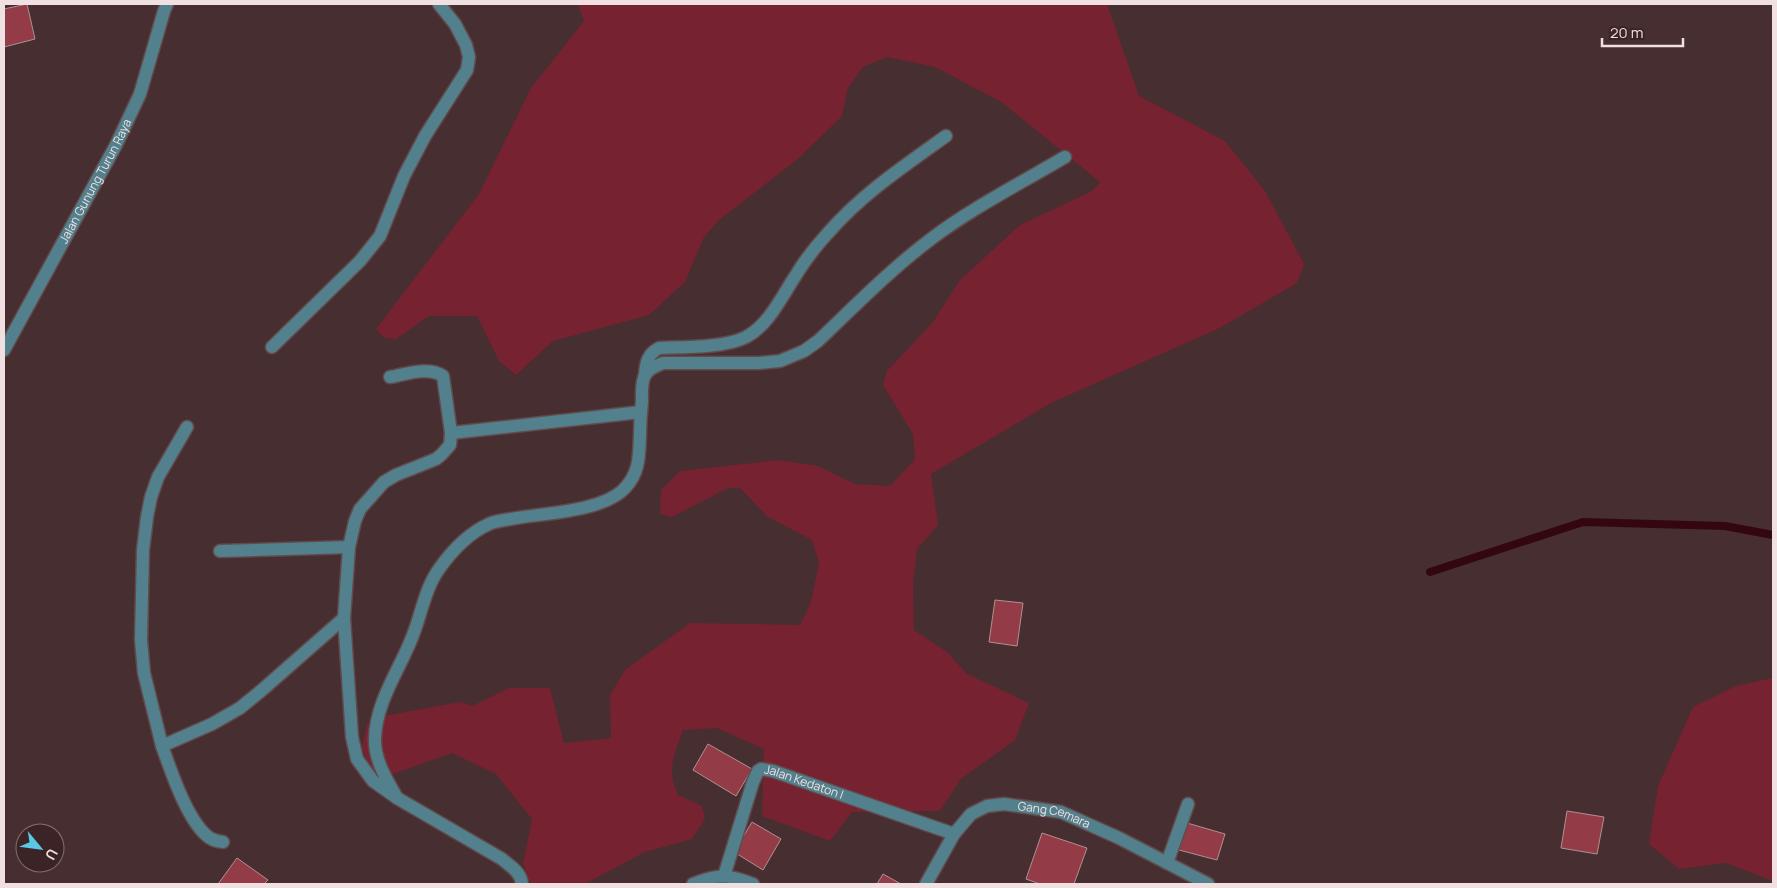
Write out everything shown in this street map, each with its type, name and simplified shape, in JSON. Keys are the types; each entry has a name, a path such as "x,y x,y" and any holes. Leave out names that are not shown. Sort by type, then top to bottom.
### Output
{"street":[{"name":"Jalan Gunung Turun Raya","path":"4,350 116,145 140,94 167,4"},
{"path":"272,346 360,262 380,236 404,176 425,136 466,70 469,57 466,45 455,24 439,4"},
{"path":"397,798 383,773 377,753 375,740 377,721 383,701 412,639 431,584 438,570 468,538 490,523 580,508 610,499 624,490 637,470 640,457 642,387 648,356 659,348 730,343 745,338 754,332 775,307 812,252 849,212 878,185 946,136"},
{"path":"645,374 651,368 664,363 759,363 780,361 804,351 930,240 960,218 1065,157"},
{"path":"390,377 432,371 444,376 451,433 450,445 436,459 396,475 384,482 360,509 355,521 349,547 344,618 352,737 357,759 373,781 397,798 502,859 514,868 522,884"},
{"path":"451,433 641,412"},
{"path":"187,427 155,483 147,517 143,550 141,640 144,673 162,746 177,785 199,828 207,836 216,841 223,842"},
{"path":"220,551 349,547"},
{"path":"162,746 212,724 240,708 344,618"},
{"name":"Jalan Kedaton I","path":"724,876 753,782 758,771 761,769 773,771 954,834"},
{"name":"Gang Cemara","path":"926,884 954,834 971,814 981,808 1004,804 1061,812 1119,838 1208,884"},
{"path":"1167,863 1188,804"},
{"path":"694,884 712,876 724,876 752,884"}],"shaded area":[{"path":"578,4 1107,4 1139,96 1225,141 1265,191 1304,264 1297,283 1220,328 1051,403 931,474 938,525 917,549 913,585 914,630 947,652 967,674 1029,703 1015,740 961,779 940,811 852,812 830,841 762,816 764,749 717,728 683,730 673,762 672,778 678,795 702,806 705,819 692,839 645,852 585,884 531,884 523,864 532,819 496,774 452,753 382,778 371,771 362,748 367,724 378,717 460,702 472,706 509,688 550,688 564,743 611,738 610,695 625,670 690,623 800,625 811,602 819,563 812,540 768,517 740,488 728,488 672,517 660,514 661,490 680,471 779,460 818,466 855,484 890,486 915,459 913,434 883,385 887,371 933,322 960,280 1020,225 1092,191 1100,182 1001,102 935,67 887,57 863,67 848,88 842,116 798,159 719,220 704,237 685,282 649,315 553,341 516,375 499,361 477,316 429,316 396,339 384,338 376,329 479,194 531,88 584,21"},
{"path":"1773,678 1773,881 1726,863 1679,869 1649,844 1658,786 1693,707 1736,686"}],"building":[{"path":"27,4 35,39 4,47 4,9"},
{"path":"995,600 1023,603 1017,646 989,642"},
{"path":"708,744 752,769 736,796 693,770"},
{"path":"1567,811 1604,817 1597,854 1561,848"},
{"path":"752,822 781,839 763,870 734,852"},
{"path":"1187,823 1225,834 1217,860 1179,850"},
{"path":"1042,833 1087,848 1074,884 1040,884 1026,879"},
{"path":"237,858 268,880 264,884 218,884"},
{"path":"883,874 901,884 877,884"}],"waterway":[{"path":"1430,572 1583,522 1725,526 1773,535"}]}
